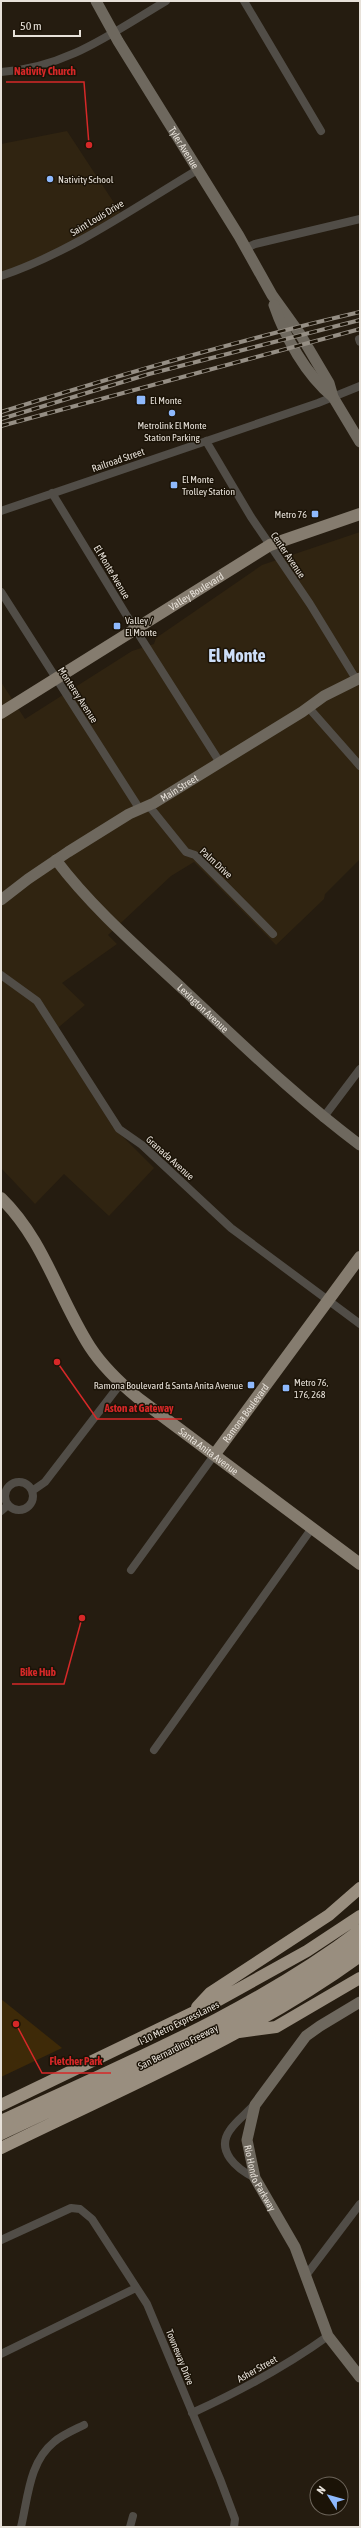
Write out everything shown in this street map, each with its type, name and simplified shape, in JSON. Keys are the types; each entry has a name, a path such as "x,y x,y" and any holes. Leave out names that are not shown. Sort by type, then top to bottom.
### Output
{"highway":[{"path":"190,2014 210,1993 328,1915 360,1888"},
{"path":"1,2105 190,2014 307,1951 360,1916"},
{"name":"I-10 Metro ExpressLanes","path":"1,2121 193,2031 285,1980 360,1930"},
{"path":"1,2134 213,2033 318,1973 360,1944"},
{"name":"San Bernardino Freeway","path":"1,2148 232,2033 326,1981 360,1956"},
{"path":"232,2033 276,2027 360,1978"}],"main road":[{"name":"Valley Boulevard","path":"1,713 270,545 360,514"},
{"name":"Santa Anita Avenue","path":"1,1198 32,1234 90,1346 121,1383 360,1564"},
{"name":"Ramona Boulevard","path":"215,1454 360,1257"}],"street":[{"name":"Tyler Avenue","path":"96,1 246,248 272,295 300,334 328,383 333,397 360,442"},
{"path":"1,72 48,65 78,54 166,1"},
{"path":"244,1 321,131"},
{"name":"Saint Louis Drive","path":"1,276 28,266 73,244 198,169"},
{"path":"246,248 255,244 360,219"},
{"name":"Railroad Street","path":"1,511 333,397 360,386"},
{"name":"Center Avenue","path":"206,441 270,545 358,678"},
{"name":"El Monte Avenue","path":"52,493 219,761"},
{"name":"Monterey Avenue","path":"1,592 55,680 144,807"},
{"name":"Main Street","path":"1,900 56,860 308,708 324,696 358,678"},
{"path":"308,708 360,766"},
{"name":"Palm Drive","path":"144,807 186,852 196,855 273,934"},
{"name":"Lexington Avenue","path":"56,860 96,908 323,1118 360,1145"},
{"name":"Granada Avenue","path":"1,975 37,1001 119,1129 142,1145 231,1228 360,1324"},
{"path":"323,1118 360,1069"},
{"path":"32,1491 45,1482 121,1383"},
{"name":"Ramona Boulevard","path":"131,1570 215,1454"},
{"path":"22,1482 32,1491 32,1499 28,1507 15,1510 8,1505 5,1492 14,1483 22,1482"},
{"path":"1,1511 8,1505"},
{"path":"154,1750 312,1528"},
{"name":"Rio Hondo Parkway","path":"360,2002 306,2036 255,2105 246,2140 255,2178 295,2247 307,2274 328,2336 360,2377"},
{"path":"255,2105 231,2128 225,2137 225,2148 230,2159 241,2172 255,2178"},
{"path":"307,2274 360,2204"},
{"name":"Towneway Drive","path":"1,2240 59,2212 71,2208 80,2209 92,2219 147,2304 220,2479 235,2519 234,2527"},
{"path":"1,2354 136,2288"},
{"name":"Asher Street","path":"192,2413 252,2385 302,2355 328,2336"},
{"path":"21,2527 34,2467 42,2454 54,2441 84,2425"},
{"path":"130,2527 133,2516"}],"shaded area":[{"name":"Nativity School","path":"67,131 122,215 73,244 1,276 1,144"},
{"path":"360,532 360,859 325,894 324,899 276,945 194,862 171,876 108,935 117,944 62,983 85,1005 53,1032 113,1127 154,1168 109,1216 64,1174 35,1204 1,1168 1,682 25,719 132,651 154,644 156,638 262,565"},
{"path":"1,1999 62,2048 1,2077"}],"railway":[{"path":"1,412 179,359 269,334 360,312"},
{"path":"1,419 149,374 360,320"},
{"path":"1,426 360,329"}],"place":[{"name":"Nativity Church","path":"89,145"},
{"name":"Nativity School","path":"50,179"},
{"name":"El Monte","path":"141,400"},
{"name":"Metrolink El Monte Station Parking","path":"172,413"},
{"name":"El Monte Trolley Station","path":"174,485"},
{"name":"Metro 76","path":"315,514"},
{"name":"Valley / El Monte","path":"117,626"},
{"name":"Aston at Gateway","path":"57,1362"},
{"name":"Ramona Boulevard & Santa Anita Avenue","path":"251,1385"},
{"name":"Metro 76, 176, 268","path":"286,1388"},
{"name":"Bike Hub","path":"82,1618"},
{"name":"Fletcher Park","path":"16,2024"}],"district":[{"name":"El Monte","path":"237,655"}]}
